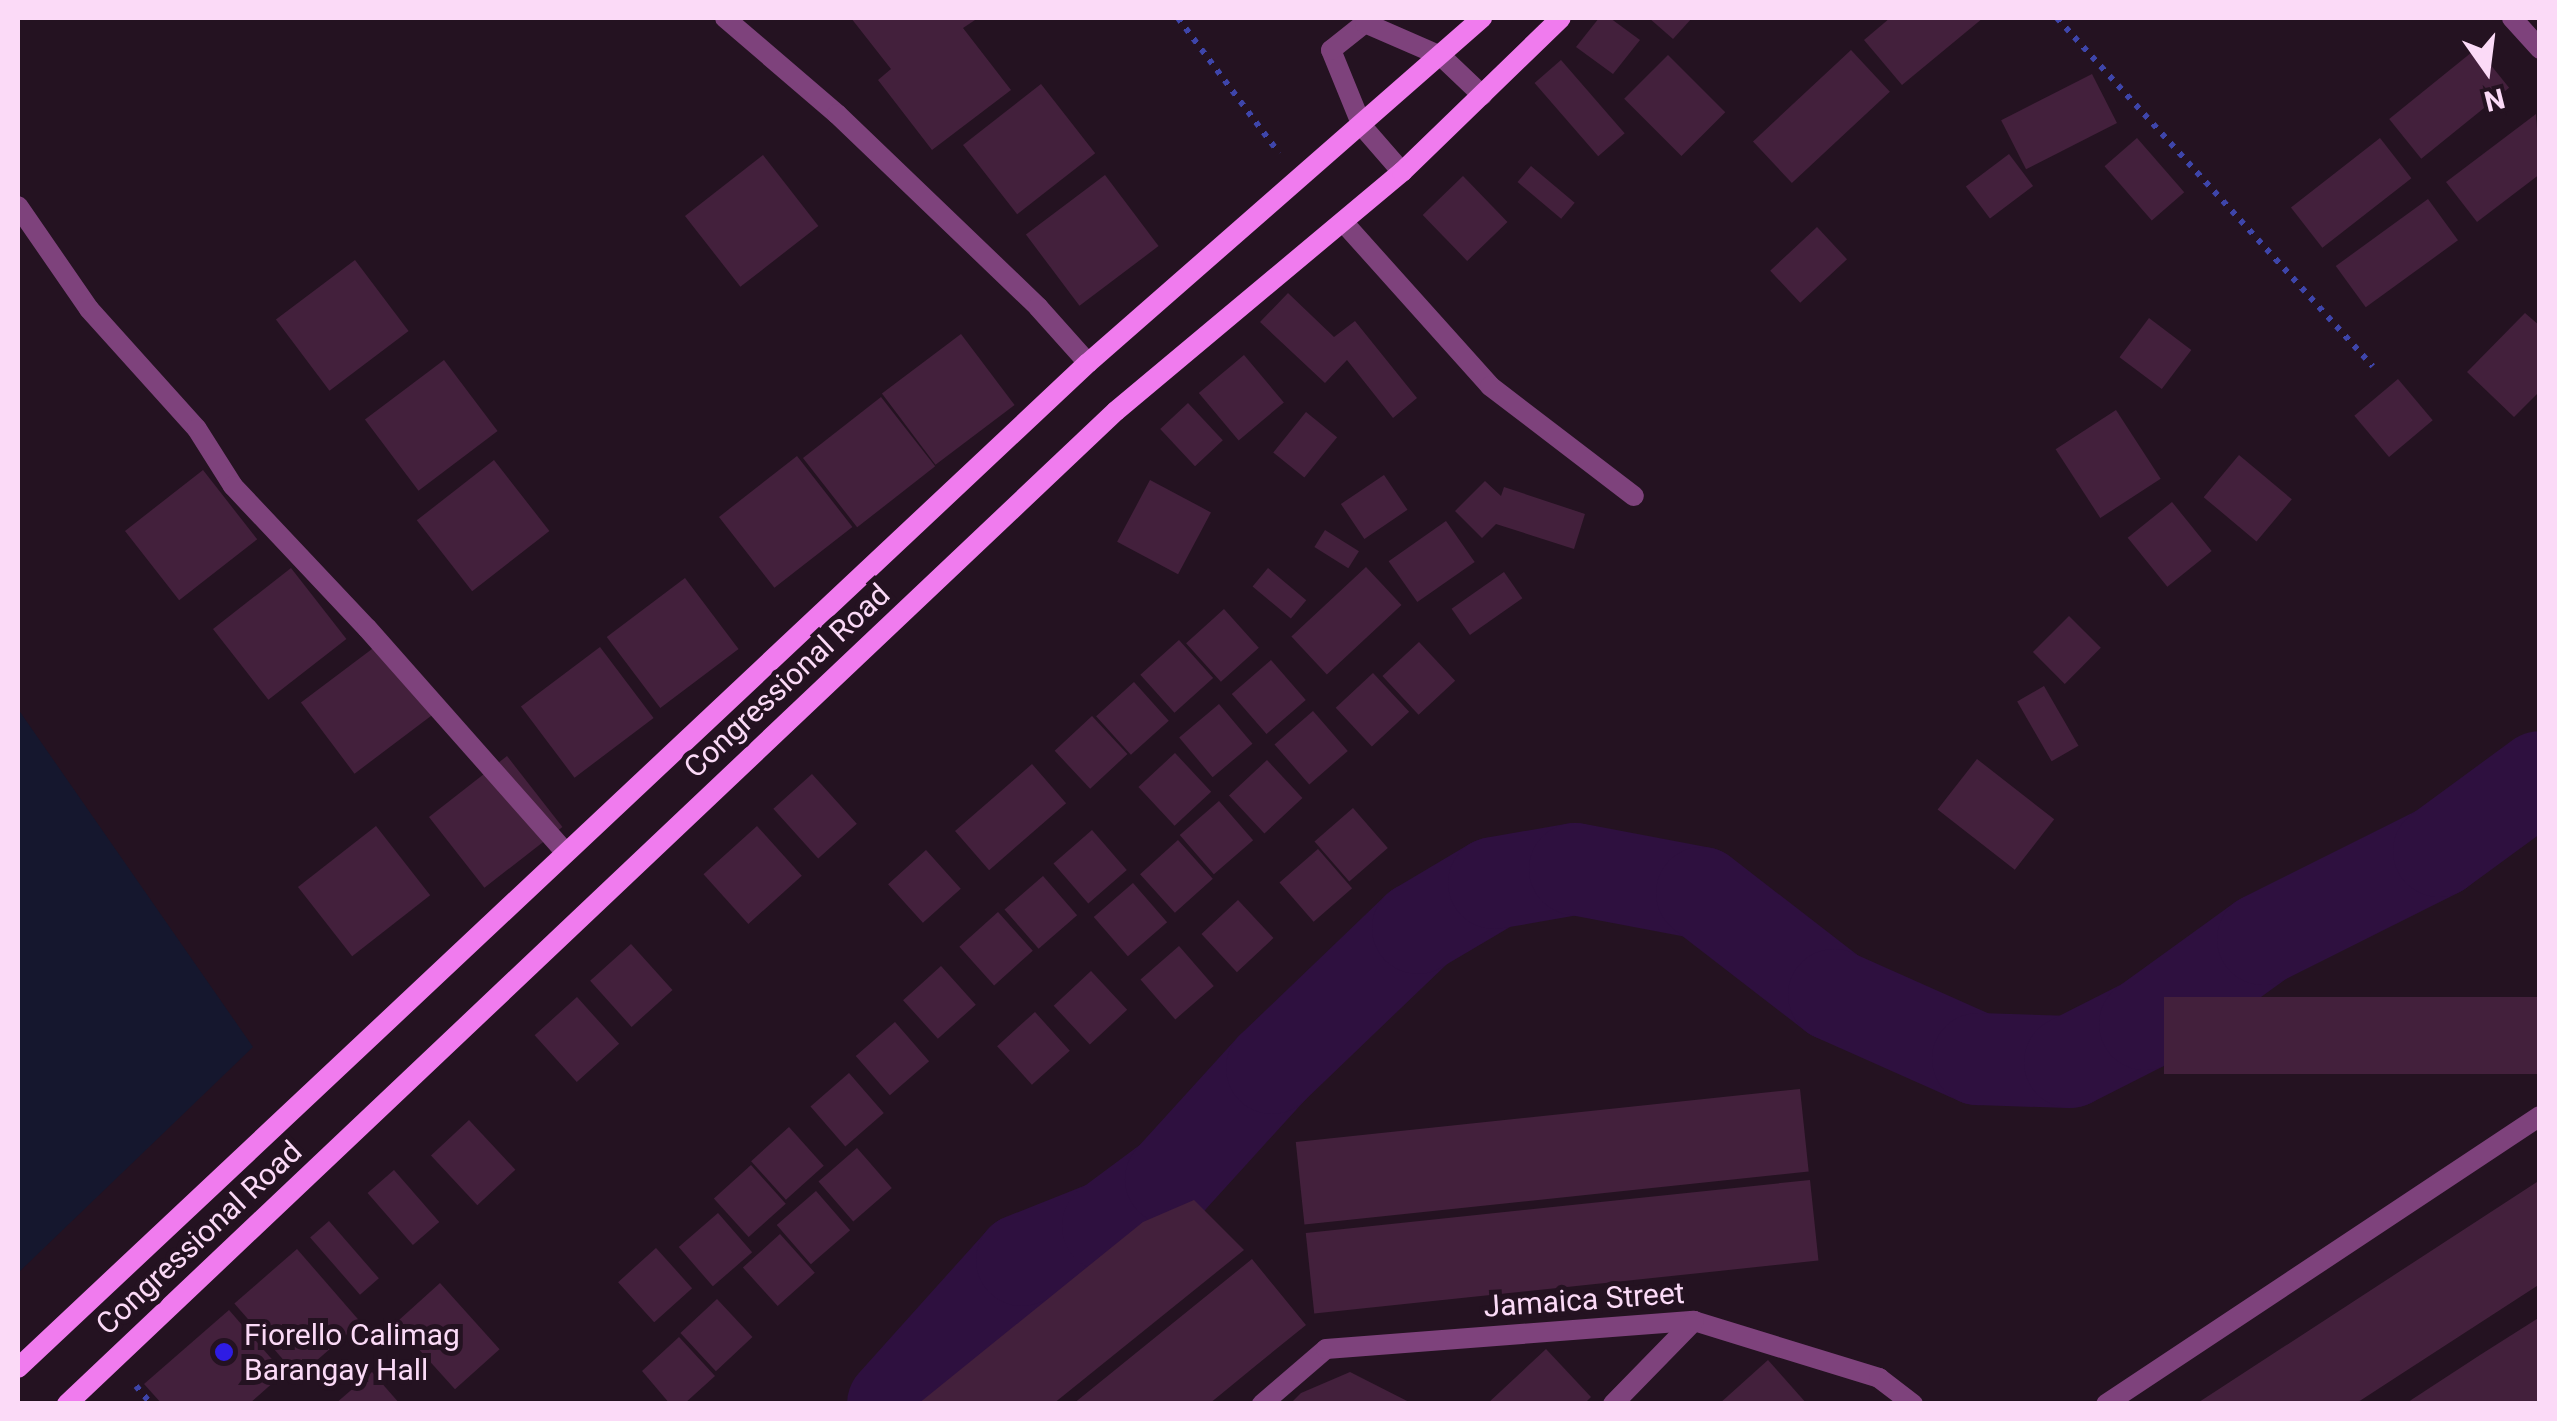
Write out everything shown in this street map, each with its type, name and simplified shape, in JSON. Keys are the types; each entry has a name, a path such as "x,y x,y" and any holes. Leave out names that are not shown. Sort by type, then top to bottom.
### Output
{"main road":[{"name":"Congressional Road","path":"18,1368 1088,363 1482,18"},
{"name":"Congressional Road","path":"67,1404 1116,411 1402,172 1561,18"}],"street":[{"path":"725,18 850,126 1038,307 1088,363"},
{"path":"2512,18 2540,49"},
{"path":"1402,172 1362,126 1331,50 1365,23 1441,56 1482,94"},
{"path":"18,206 89,309 197,429 233,486 367,628 566,853"},
{"path":"1344,223 1490,386 1634,496"},
{"path":"2106,1404 2540,1116"},
{"path":"1613,1404 1694,1321"},
{"name":"Jamaica Street","path":"1262,1404 1326,1349 1694,1321 1880,1378 1913,1404"}],"path":[{"path":"1178,18 1299,180"},
{"path":"2057,18 2373,366"}],"shaded area":[{"path":"18,709 253,1047 18,1273"}],"building":[{"path":"851,18 978,18 963,28 1011,90 932,150 878,80 891,69"},
{"path":"1599,18 1610,18 1640,40 1613,74 1576,47"},
{"path":"1649,18 1692,18 1673,39"},
{"path":"1890,18 1983,18 1902,85 1864,40"},
{"path":"2477,48 2509,88 2421,159 2389,119"},
{"path":"1851,50 1890,92 1792,183 1753,141"},
{"path":"1668,55 1725,112 1681,156 1624,99"},
{"path":"1561,60 1625,133 1598,156 1535,83"},
{"path":"2092,74 2117,123 2026,169 2001,120"},
{"path":"1041,84 1095,153 1017,214 963,145"},
{"path":"2536,114 2540,174 2477,222 2446,182"},
{"path":"2137,138 2184,192 2152,221 2105,166"},
{"path":"2380,138 2411,178 2322,248 2291,208"},
{"path":"2009,154 2033,186 1990,218 1966,186"},
{"path":"763,155 818,226 740,287 685,216"},
{"path":"1531,166 1575,203 1561,219 1518,182"},
{"path":"1105,175 1159,246 1079,306 1026,235"},
{"path":"1463,176 1507,222 1467,261 1423,215"},
{"path":"2428,199 2458,240 2366,307 2336,266"},
{"path":"1817,227 1847,259 1800,303 1770,271"},
{"path":"355,260 409,331 329,391 276,320"},
{"path":"1288,293 1334,337 1355,321 1417,398 1393,418 1347,360 1325,383 1260,322"},
{"path":"2525,313 2540,326 2540,391 2514,417 2467,372"},
{"path":"2149,318 2191,350 2162,389 2120,357"},
{"path":"961,334 1015,405 935,465 882,394"},
{"path":"1244,355 1284,402 1239,440 1199,393"},
{"path":"444,360 498,431 418,491 365,420"},
{"path":"2398,379 2433,420 2389,457 2354,416"},
{"path":"881,397 935,466 857,527 803,458"},
{"path":"1188,403 1223,440 1195,466 1160,429"},
{"path":"2116,410 2161,479 2100,518 2056,449"},
{"path":"1306,412 1337,437 1304,478 1273,452"},
{"path":"2239,455 2292,499 2257,541 2204,497"},
{"path":"797,456 852,527 774,588 719,517"},
{"path":"494,460 549,531 472,591 417,520"},
{"path":"203,470 257,539 179,600 125,531"},
{"path":"1384,475 1407,510 1364,539 1341,504"},
{"path":"1150,480 1211,512 1178,574 1117,542"},
{"path":"1485,481 1501,496 1504,487 1585,514 1574,549 1496,524 1482,538 1455,511"},
{"path":"2172,502 2212,551 2167,587 2128,538"},
{"path":"1446,521 1475,562 1417,602 1389,561"},
{"path":"1325,530 1359,551 1348,568 1314,547"},
{"path":"1366,567 1401,605 1327,675 1291,637"},
{"path":"291,568 346,639 268,700 213,629"},
{"path":"1268,568 1306,600 1291,619 1253,586"},
{"path":"1504,572 1522,598 1470,635 1452,609"},
{"path":"685,578 739,649 660,708 607,637"},
{"path":"1224,609 1259,648 1221,682 1186,643"},
{"path":"2069,616 2101,648 2065,684 2033,652"},
{"path":"1179,640 1213,678 1174,713 1140,675"},
{"path":"1419,642 1455,681 1419,715 1382,676"},
{"path":"380,643 434,714 354,774 301,703"},
{"path":"600,647 654,718 574,778 521,707"},
{"path":"1271,660 1306,700 1267,734 1232,694"},
{"path":"1373,673 1409,712 1372,747 1336,708"},
{"path":"1134,682 1169,721 1131,755 1096,716"},
{"path":"2044,686 2078,746 2052,761 2017,702"},
{"path":"1219,704 1252,744 1213,777 1179,737"},
{"path":"1313,711 1348,751 1309,784 1275,744"},
{"path":"1092,716 1127,754 1090,789 1055,751"},
{"path":"1175,753 1211,792 1175,826 1138,787"},
{"path":"507,756 562,827 484,888 429,817"},
{"path":"1977,759 2054,819 2015,870 1938,809"},
{"path":"1267,760 1302,798 1264,833 1229,795"},
{"path":"1032,764 1066,803 989,870 955,831"},
{"path":"812,774 857,824 818,859 773,809"},
{"path":"1219,801 1253,840 1214,874 1180,835"},
{"path":"1353,808 1388,848 1349,881 1315,841"},
{"path":"376,826 430,895 352,956 298,887"},
{"path":"757,826 802,876 748,924 703,874"},
{"path":"1092,830 1127,870 1088,903 1054,863"},
{"path":"1178,840 1213,879 1175,913 1140,874"},
{"path":"1318,849 1352,888 1314,922 1280,882"},
{"path":"926,850 961,889 923,923 888,884"},
{"path":"1043,876 1077,915 1039,949 1005,909"},
{"path":"1133,883 1167,922 1128,956 1094,917"},
{"path":"1238,900 1273,938 1237,972 1201,934"},
{"path":"998,912 1033,951 994,985 959,947"},
{"path":"631,944 672,990 632,1027 590,981"},
{"path":"1179,946 1214,986 1175,1019 1141,979"},
{"path":"941,966 976,1005 938,1039 903,1000"},
{"path":"1091,971 1127,1010 1090,1045 1054,1006"},
{"path":"577,997 619,1044 577,1082 535,1035"},
{"path":"2164,997 2540,997 2540,1074 2164,1074"},
{"path":"1035,1012 1070,1051 1032,1085 997,1046"},
{"path":"895,1022 929,1061 890,1095 856,1056"},
{"path":"849,1073 884,1113 845,1146 811,1106"},
{"path":"1800,1089 1809,1172 1304,1225 1296,1142"},
{"path":"469,1120 515,1170 477,1205 431,1155"},
{"path":"789,1127 824,1166 786,1200 751,1161"},
{"path":"857,1148 892,1188 853,1221 819,1181"},
{"path":"751,1165 786,1204 749,1237 714,1198"},
{"path":"394,1170 439,1222 413,1245 368,1193"},
{"path":"1810,1180 1818,1261 1314,1314 1306,1233"},
{"path":"2540,1180 2540,1284 2355,1404 2196,1404"},
{"path":"816,1191 850,1230 811,1264 777,1225"},
{"path":"1194,1200 1244,1250 1053,1404 918,1404 1143,1222"},
{"path":"718,1213 752,1252 713,1286 679,1247"},
{"path":"329,1221 379,1278 360,1295 310,1237"},
{"path":"780,1234 815,1273 778,1306 743,1267"},
{"path":"656,1248 692,1288 654,1322 618,1282"},
{"path":"297,1249 361,1322 298,1377 234,1303"},
{"path":"1252,1259 1306,1325 1209,1404 1073,1404"},
{"path":"440,1283 500,1349 455,1389 395,1323"},
{"path":"717,1299 752,1337 716,1371 680,1333"},
{"name":"Fiorello Calimag Barangay Hall","path":"229,1310 284,1373 249,1404 162,1404 144,1384"},
{"path":"2540,1317 2540,1404 2405,1404 2480,1355"},
{"path":"679,1337 715,1376 684,1404 670,1404 642,1371"},
{"path":"1546,1349 1591,1397 1584,1404 1487,1404"},
{"path":"1768,1360 1807,1404 1719,1404"},
{"path":"372,1372 400,1404 335,1404"},
{"path":"1350,1372 1413,1404 1290,1404 1301,1393"}],"waterway":[{"path":"893,1404 1022,1260 1108,1226 1171,1179 1272,1068 1418,928 1494,883 1575,869 1702,893 1834,995 1978,1059 2070,1062 2145,1024 2263,939 2439,851 2540,777"}],"place":[{"name":"Fiorello Calimag Barangay Hall","path":"224,1352"}]}
